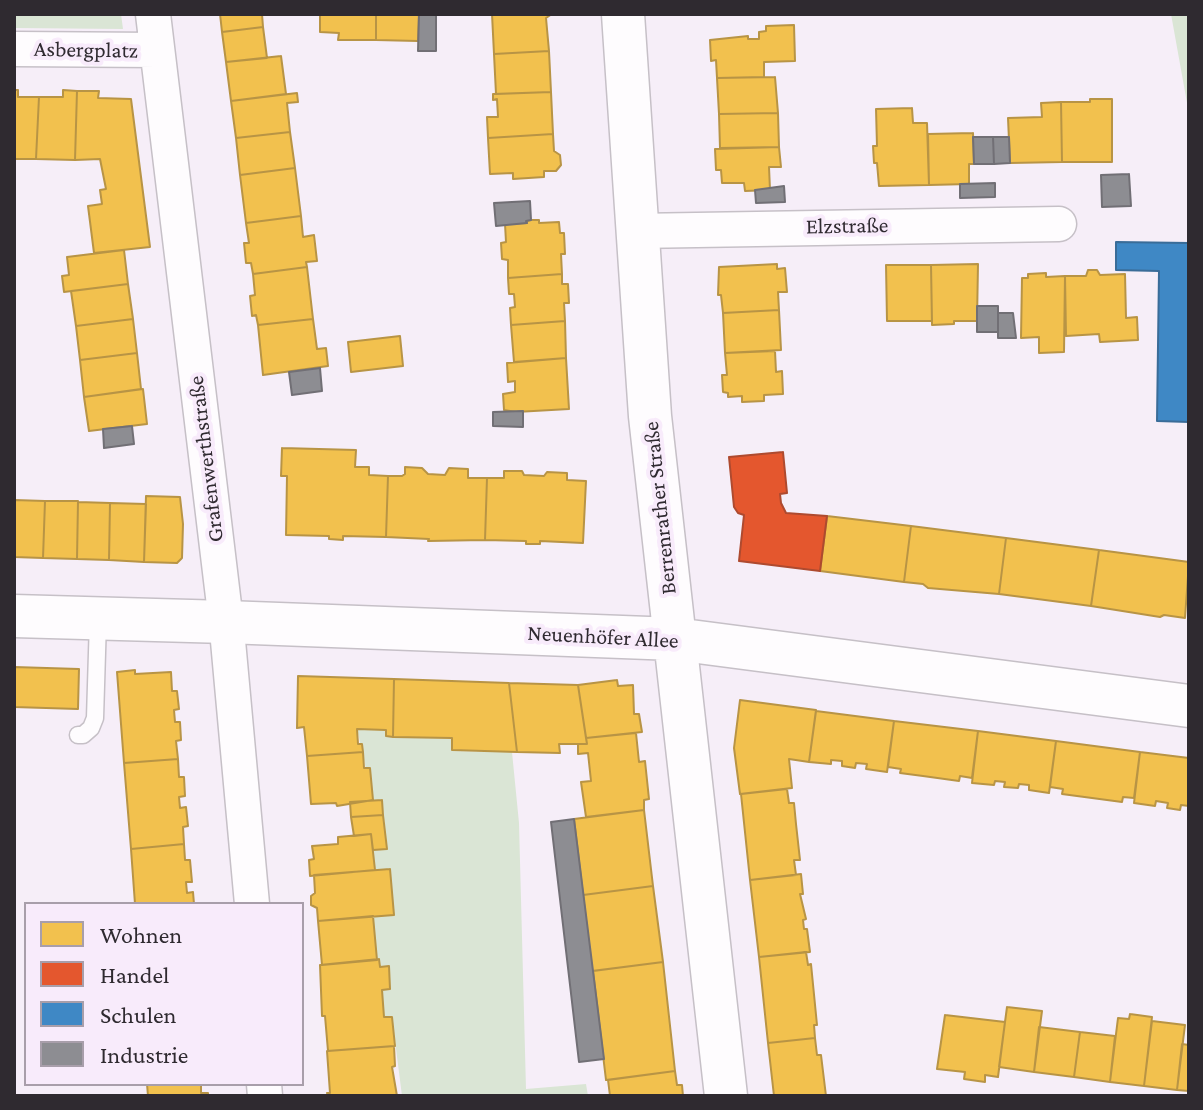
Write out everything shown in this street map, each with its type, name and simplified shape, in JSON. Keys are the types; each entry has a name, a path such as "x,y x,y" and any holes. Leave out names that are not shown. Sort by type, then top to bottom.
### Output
{"street":[{"name":"Grafenwerthstraße","path":"153,14 226,622 252,902"},
{"name":"Berrenrather Straße","path":"623,14 650,416 726,1096"},
{"name":"Asbergplatz","path":"14,49 157,50"},
{"name":"Elzstraße","path":"636,231 1059,224"},
{"name":"Neuenhöfer Allee","path":"14,616 675,639 1189,706"}],"lane":[{"path":"78,735 91,728 95,718 98,619"}],"green space":[{"path":"14,14 121,14 123,29 14,28"},
{"path":"1171,14 1189,14 1189,114"},
{"path":"357,729 386,730 386,736 452,738 452,751 512,752 519,823 526,1089 586,1084 588,1096 402,1096 392,1017 384,1017 382,990 390,989 389,967 380,967 377,960 373,916 394,914 390,869 375,870 373,850 387,849 382,800 373,800"}],"building: Wohnen":[{"path":"220,14 262,14 263,27 222,32"},
{"path":"320,14 376,14 376,40 338,40 339,33 320,32"},
{"path":"376,14 419,14 418,41 376,40"},
{"path":"492,14 552,14 546,18 549,51 494,54"},
{"path":"794,25 795,61 764,62 764,77 717,78 716,60 711,61 710,40 748,36 748,39 759,39 759,32 766,31 766,26"},
{"path":"263,27 267,58 226,62 222,32"},
{"path":"549,51 551,92 496,94 494,54"},
{"path":"281,56 286,94 231,101 226,62"},
{"path":"775,77 778,113 719,114 717,78"},
{"path":"14,90 18,90 18,97 39,97 36,159 14,159"},
{"path":"63,90 77,91 75,160 36,159 39,97 63,97"},
{"path":"77,91 99,91 98,98 131,99 150,247 94,253 88,206 102,204 100,190 106,189 100,159 75,160"},
{"path":"551,92 553,134 488,138 487,117 498,117 497,99 493,100 493,94"},
{"path":"297,93 298,102 287,103 290,132 236,138 231,101"},
{"path":"1090,99 1112,99 1112,162 1062,162 1061,102 1090,102"},
{"path":"1061,102 1062,162 1010,163 1008,118 1042,117 1041,103"},
{"path":"912,108 913,123 927,123 929,185 879,186 873,146 877,146 876,109"},
{"path":"778,113 779,147 720,148 719,114"},
{"path":"290,132 295,168 240,175 236,138"},
{"path":"973,133 974,164 969,164 969,184 929,185 928,134"},
{"path":"553,134 554,151 560,155 561,165 556,171 544,171 544,177 513,179 513,173 490,174 488,138"},
{"path":"779,147 781,167 769,167 770,190 745,191 744,183 722,183 721,170 716,170 715,149"},
{"path":"295,168 301,216 246,223 240,175"},
{"path":"301,216 303,237 314,235 317,261 306,262 307,267 253,274 251,263 246,263 244,243 249,243 246,223"},
{"path":"539,220 539,223 559,222 560,233 564,233 562,274 508,278 508,260 502,259 501,243 506,242 505,224"},
{"path":"124,250 128,284 64,292 62,276 69,275 67,257"},
{"path":"777,264 777,269 785,268 787,292 778,292 779,310 723,313 721,295 718,295 719,267"},
{"path":"978,264 977,321 932,325 931,265"},
{"path":"886,265 931,265 932,321 887,321"},
{"path":"307,267 313,319 258,325 256,315 252,316 250,296 255,295 253,274"},
{"path":"1088,270 1097,270 1100,275 1125,274 1126,318 1137,317 1138,340 1100,342 1099,334 1066,336 1065,276 1086,276"},
{"path":"1046,273 1046,277 1065,276 1064,352 1039,353 1039,337 1021,338 1022,278 1028,278 1028,274"},
{"path":"562,274 562,284 568,284 569,303 564,303 565,321 511,325 510,308 515,307 514,294 509,294 508,278"},
{"path":"128,284 133,319 76,326 71,291"},
{"path":"779,310 781,350 725,353 723,313"},
{"path":"133,319 137,353 80,360 76,326"},
{"path":"313,319 317,349 326,348 328,366 263,375 258,325"},
{"path":"565,321 566,358 514,362 511,325"},
{"path":"400,336 403,366 351,372 348,342"},
{"path":"775,351 776,372 782,371 783,394 764,395 764,401 742,402 742,396 728,397 728,393 723,392 722,375 727,375 725,353"},
{"path":"137,353 141,389 84,397 80,360"},
{"path":"566,358 569,409 504,410 503,394 515,392 515,381 508,382 507,363"},
{"path":"143,389 147,424 89,431 84,397"},
{"path":"282,448 356,450 355,467 369,467 369,475 388,476 386,537 343,536 343,540 329,539 329,536 286,535 287,476 281,476"},
{"path":"405,467 445,475 449,468 468,469 468,478 487,478 485,540 428,541 386,537 388,476 402,476"},
{"path":"504,471 544,476 547,472 567,473 567,480 586,481 583,543 540,541 540,544 526,544 526,541 485,540 487,478 504,478"},
{"path":"146,496 180,497 182,558 177,563 144,562"},
{"path":"14,500 45,501 43,558 14,557"},
{"path":"45,501 78,501 77,559 43,558"},
{"path":"78,502 110,503 109,560 77,559"},
{"path":"110,503 146,504 144,562 109,560"},
{"path":"827,516 911,526 904,582 820,571"},
{"path":"911,526 1006,538 999,594 928,588 923,584 904,582"},
{"path":"1006,538 1099,550 1091,606 999,594"},
{"path":"1099,550 1189,562 1185,618 1091,606"},
{"path":"14,667 79,669 78,709 14,707"},
{"path":"135,670 135,674 171,672 172,691 177,691 179,709 174,710 175,722 180,722 181,740 176,741 178,759 124,763 117,672"},
{"path":"298,676 394,679 393,737 386,736 386,730 357,729 358,744 362,744 363,752 307,756 304,727 297,728"},
{"path":"394,679 509,683 517,752 452,750 452,738 393,737"},
{"path":"617,680 618,686 633,685 634,714 639,714 642,732 586,738 578,685"},
{"path":"509,683 578,685 587,744 559,744 560,753 517,752"},
{"path":"740,700 816,710 809,762 789,759 792,788 740,794 734,748"},
{"path":"816,711 894,721 887,772 866,769 867,764 856,763 855,768 842,766 842,761 831,760 831,764 809,762"},
{"path":"894,721 978,731 972,778 960,776 959,781 900,773 901,769 888,767"},
{"path":"978,731 1056,741 1049,793 1029,790 1029,785 1019,784 1018,788 1004,787 1005,782 995,781 994,785 972,783"},
{"path":"636,733 639,762 645,761 649,799 644,800 644,810 586,817 581,782 591,781 588,753 578,754 578,744 587,744 586,738"},
{"path":"1056,741 1140,752 1134,798 1123,797 1122,802 1062,794 1063,789 1050,787"},
{"path":"363,752 364,768 370,768 373,800 337,806 336,803 311,804 307,756"},
{"path":"1140,752 1189,758 1189,806 1181,805 1180,810 1167,808 1168,803 1156,801 1155,806 1134,803"},
{"path":"178,759 179,777 184,777 185,796 179,797 180,808 186,807 188,826 183,827 184,844 131,849 124,763"},
{"path":"787,789 789,803 794,803 800,860 794,860 796,875 750,880 741,794"},
{"path":"382,800 383,815 351,817 350,802"},
{"path":"644,810 653,886 583,895 574,819"},
{"path":"383,815 387,849 373,850 371,834 354,836 351,817"},
{"path":"371,834 375,870 310,876 309,860 314,859 312,846 338,844 338,837"},
{"path":"184,844 185,860 190,860 192,882 186,882 187,893 193,892 194,902 135,902 131,849"},
{"path":"390,869 394,915 318,921 317,908 311,905 311,896 315,893 314,875"},
{"path":"801,874 803,894 800,894 806,919 803,920 804,929 807,929 810,952 759,957 750,880"},
{"path":"653,886 663,962 592,971 583,895"},
{"path":"373,916 377,960 322,965 318,921"},
{"path":"806,952 808,965 811,964 817,1025 814,1025 815,1038 768,1043 759,957"},
{"path":"379,959 380,967 389,966 390,989 382,990 384,1017 392,1017 395,1046 328,1051 325,1016 322,1016 320,965"},
{"path":"663,962 675,1071 606,1080 593,971"},
{"path":"1007,1007 1042,1011 1034,1072 999,1067"},
{"path":"1130,1014 1152,1017 1144,1086 1110,1082 1118,1018 1129,1019"},
{"path":"945,1015 1005,1022 998,1077 985,1075 985,1082 964,1079 965,1072 937,1069"},
{"path":"1152,1021 1185,1025 1177,1090 1144,1086"},
{"path":"1039,1027 1080,1032 1074,1077 1034,1072"},
{"path":"1080,1032 1115,1036 1110,1082 1074,1077"},
{"path":"815,1038 817,1055 821,1055 826,1096 774,1096 768,1043"},
{"path":"1182,1044 1189,1045 1189,1091 1177,1090"},
{"path":"394,1046 395,1066 392,1067 397,1096 328,1096 327,1051"},
{"path":"675,1071 677,1085 682,1085 683,1096 610,1096 608,1080"},
{"path":"147,1086 201,1086 201,1093 208,1093 208,1096 148,1096"}],"building: Handel":[{"path":"783,452 787,493 780,494 786,513 827,516 820,571 739,561 744,515 734,507 729,457"}],"building: Schulen":[{"path":"1116,242 1189,243 1189,422 1157,421 1159,271 1116,270"}],"building: Industrie":[{"path":"419,14 436,14 436,51 418,51"},
{"path":"973,137 993,137 994,164 974,164"},
{"path":"993,137 1009,137 1010,163 994,164"},
{"path":"1129,174 1131,206 1102,207 1101,175"},
{"path":"995,183 995,197 960,198 960,184"},
{"path":"784,186 785,202 756,203 755,190"},
{"path":"530,201 531,220 527,223 496,226 494,203"},
{"path":"977,306 998,306 998,332 977,332"},
{"path":"998,313 1013,313 1016,338 998,338"},
{"path":"320,368 322,391 292,395 289,372"},
{"path":"523,411 523,427 493,426 493,412"},
{"path":"132,426 134,444 104,448 103,429"},
{"path":"574,819 604,1059 579,1062 551,822"}]}
